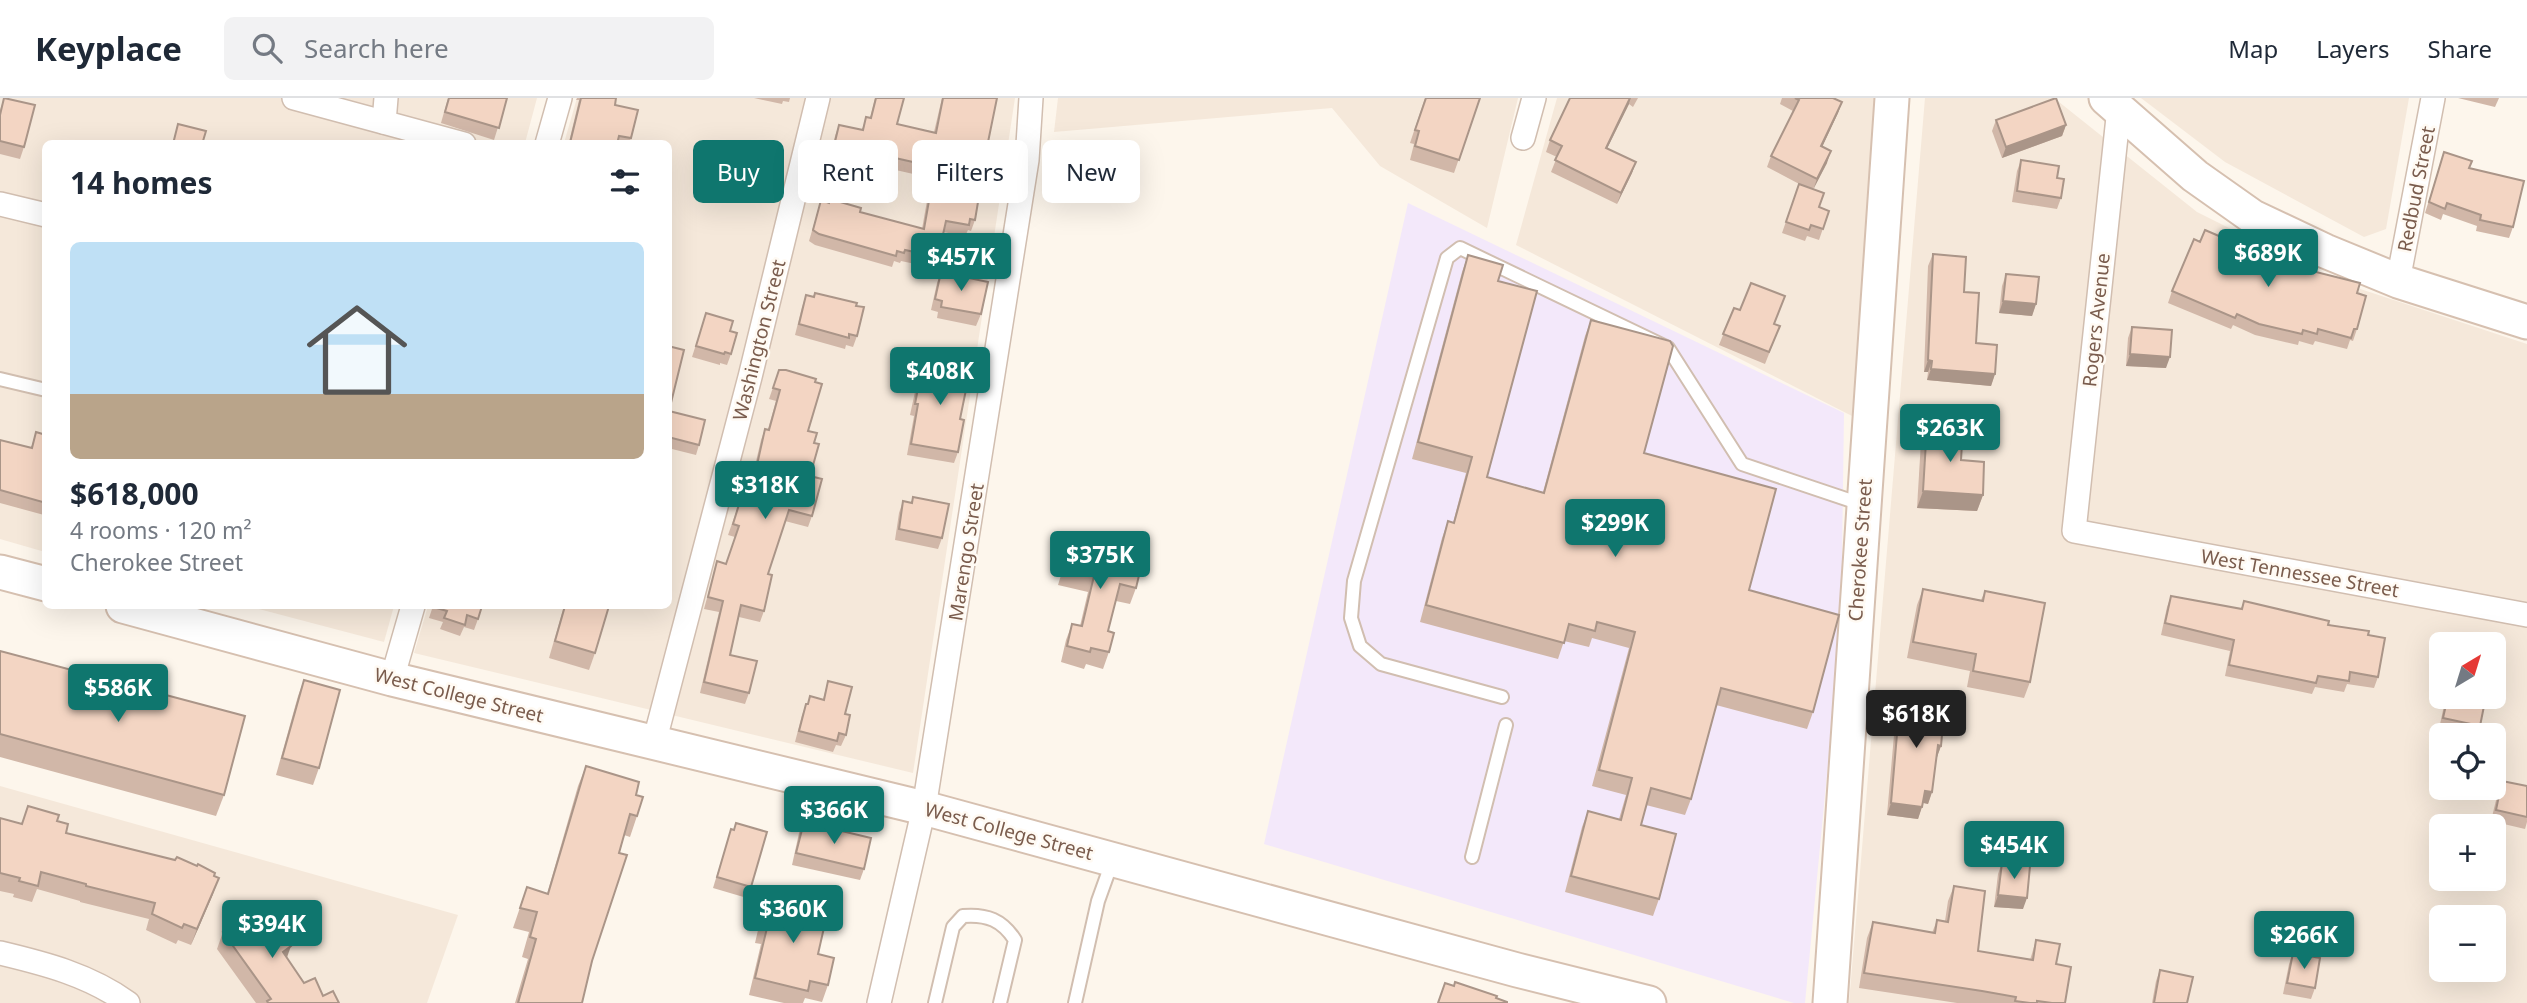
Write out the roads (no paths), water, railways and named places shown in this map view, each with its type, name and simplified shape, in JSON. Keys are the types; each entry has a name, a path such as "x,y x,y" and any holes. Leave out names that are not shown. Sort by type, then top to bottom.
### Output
{"street":[{"path":"294,98 449,140"},
{"path":"384,122 386,98"},
{"path":"548,140 561,98"},
{"name":"Washington Street","path":"654,743 750,377 818,98"},
{"name":"Marengo Street","path":"879,1003 924,808 1023,186 1031,98"},
{"path":"1523,138 1534,98"},
{"name":"Cherokee Street","path":"1830,1003 1892,98"},
{"name":"Redbud Street","path":"2398,281 2433,98"},
{"path":"2112,103 2195,176 2252,217 2398,281 2527,322"},
{"name":"Rogers Avenue","path":"2074,531 2112,103"},
{"path":"0,204 42,214"},
{"name":"West Tennessee Street","path":"2074,531 2527,615"},
{"path":"0,572 42,583"},
{"name":"West College Street","path":"134,609 392,679 924,808 1517,970 1648,1003"},
{"path":"392,679 412,609"},
{"path":"0,953 78,975 106,987 128,1003"}],"lane":[{"path":"1502,697 1381,664 1360,646 1352,618 1354,581 1447,258 1460,248 1668,348 1742,464 1864,505"},
{"path":"0,379 42,389"},
{"path":"1472,857 1506,725"},
{"path":"1075,1003 1098,901 1113,859"},
{"path":"935,1003 953,927 963,916 981,915 994,918 1008,929 1015,940 1000,1003"}]}
